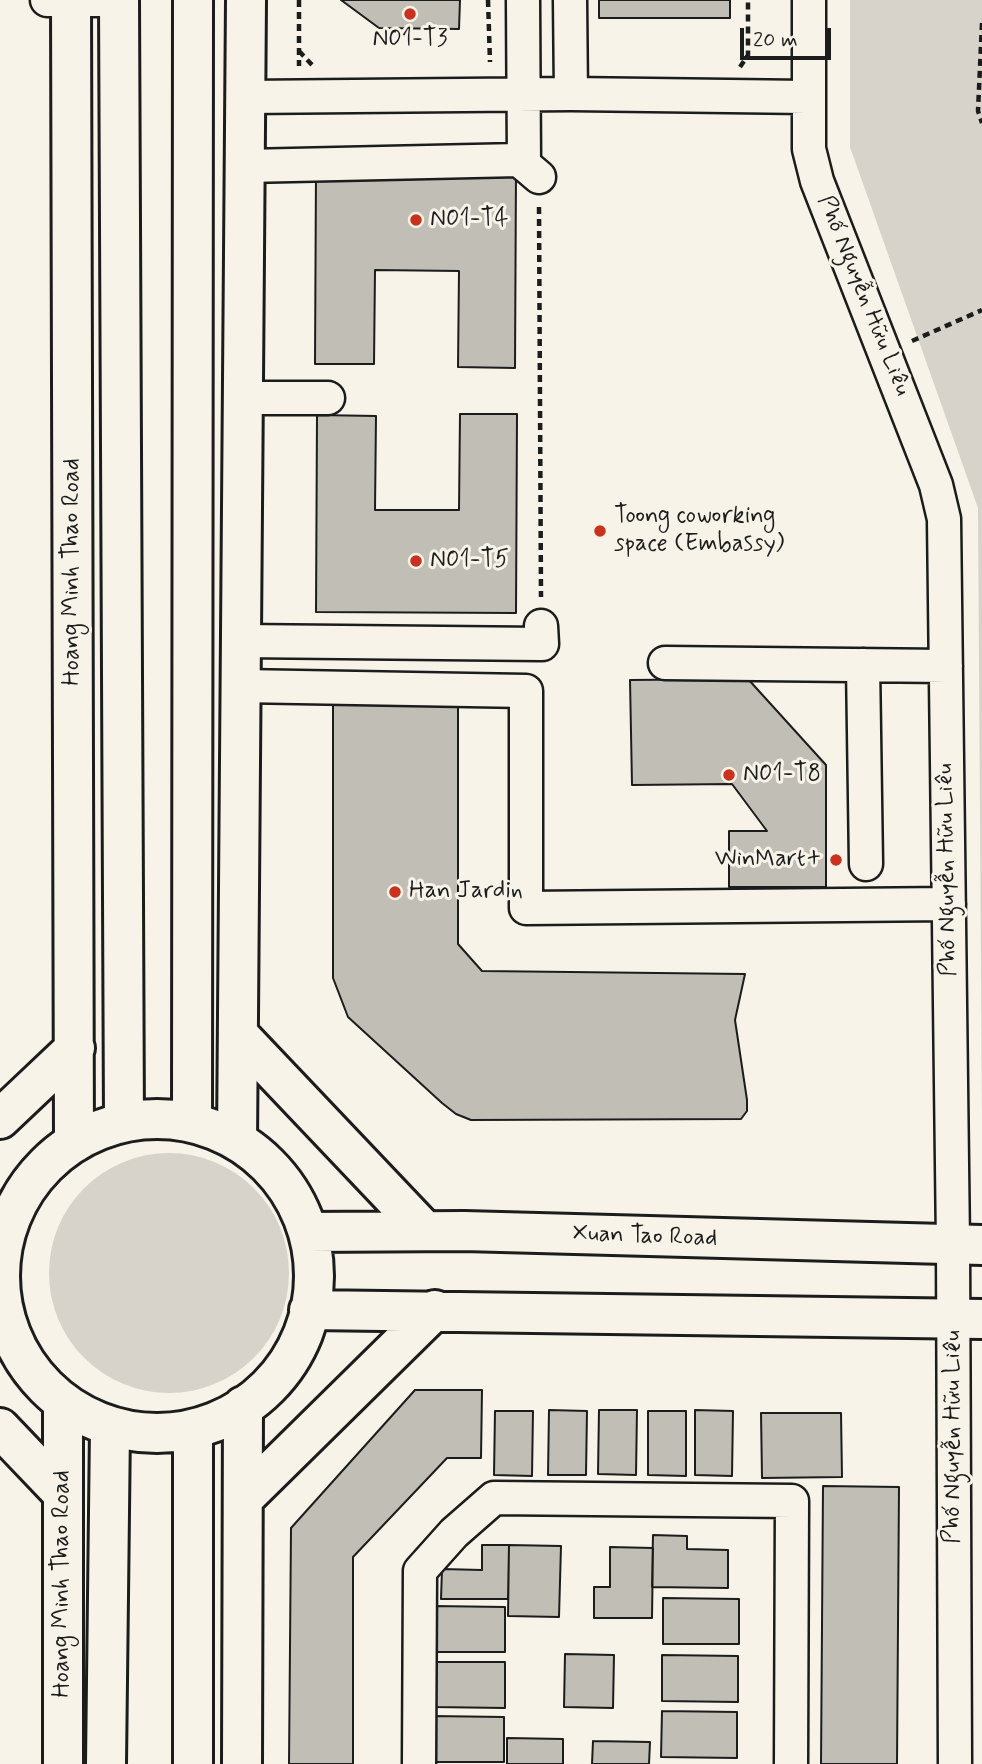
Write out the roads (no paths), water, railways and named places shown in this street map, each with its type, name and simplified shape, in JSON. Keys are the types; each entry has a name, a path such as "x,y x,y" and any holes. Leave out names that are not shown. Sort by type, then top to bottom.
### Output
{"main road":[{"name":"Hoang Minh Thao Road","path":"71,0 74,1143"},
{"name":"Hoang Minh Thao Road","path":"119,0 124,1122"},
{"path":"192,1122 193,0"},
{"path":"237,1141 246,0"},
{"path":"238,1034 425,1231"},
{"path":"0,1119 75,1048"},
{"path":"152,1116 192,1122 205,1124 252,1148 289,1187 308,1232 314,1290 301,1341 271,1385 230,1416 182,1432 110,1428 63,1403 42,1384 7,1341 0,1292 5,1225 22,1194 54,1155 100,1127 152,1116"},
{"name":"Xuan Tao Road","path":"308,1232 425,1231 968,1245"},
{"path":"309,1310 968,1319"},
{"path":"243,1499 435,1310"},
{"name":"Hoang Minh Thao Road","path":"63,1403 63,1764"},
{"path":"242,1764 243,1406"},
{"path":"0,1427 63,1494"},
{"name":"Hoang Minh Thao Road","path":"107,1764 110,1428"},
{"path":"193,1429 193,1764"}],"street":[{"path":"47,0 119,0"},
{"path":"246,166 519,160 532,171 523,94 523,0"},
{"path":"570,0 571,94"},
{"name":"Phố Nguyễn Hữu Liêu","path":"809,0 809,149 817,181 887,353 936,485 944,519 949,904 968,1245 955,1764"},
{"path":"246,97 523,94 807,97"},
{"path":"241,398 328,398"},
{"path":"241,640 542,644 541,626"},
{"path":"665,663 946,666"},
{"path":"863,665 866,864"},
{"path":"241,686 526,691 526,908 949,904"},
{"path":"419,1764 420,1571 454,1533 494,1498 506,1498 792,1501 791,1764"}],"place":[{"name":"N01-T3","path":"410,14"},
{"name":"N01-T4","path":"416,220"},
{"name":"Toong coworking space (Embassy)","path":"600,531"},
{"name":"N01-T5","path":"416,561"},
{"name":"N01-T8","path":"729,775"},
{"name":"WinMart+","path":"836,860"},
{"name":"Han Jardin","path":"395,892"}]}
